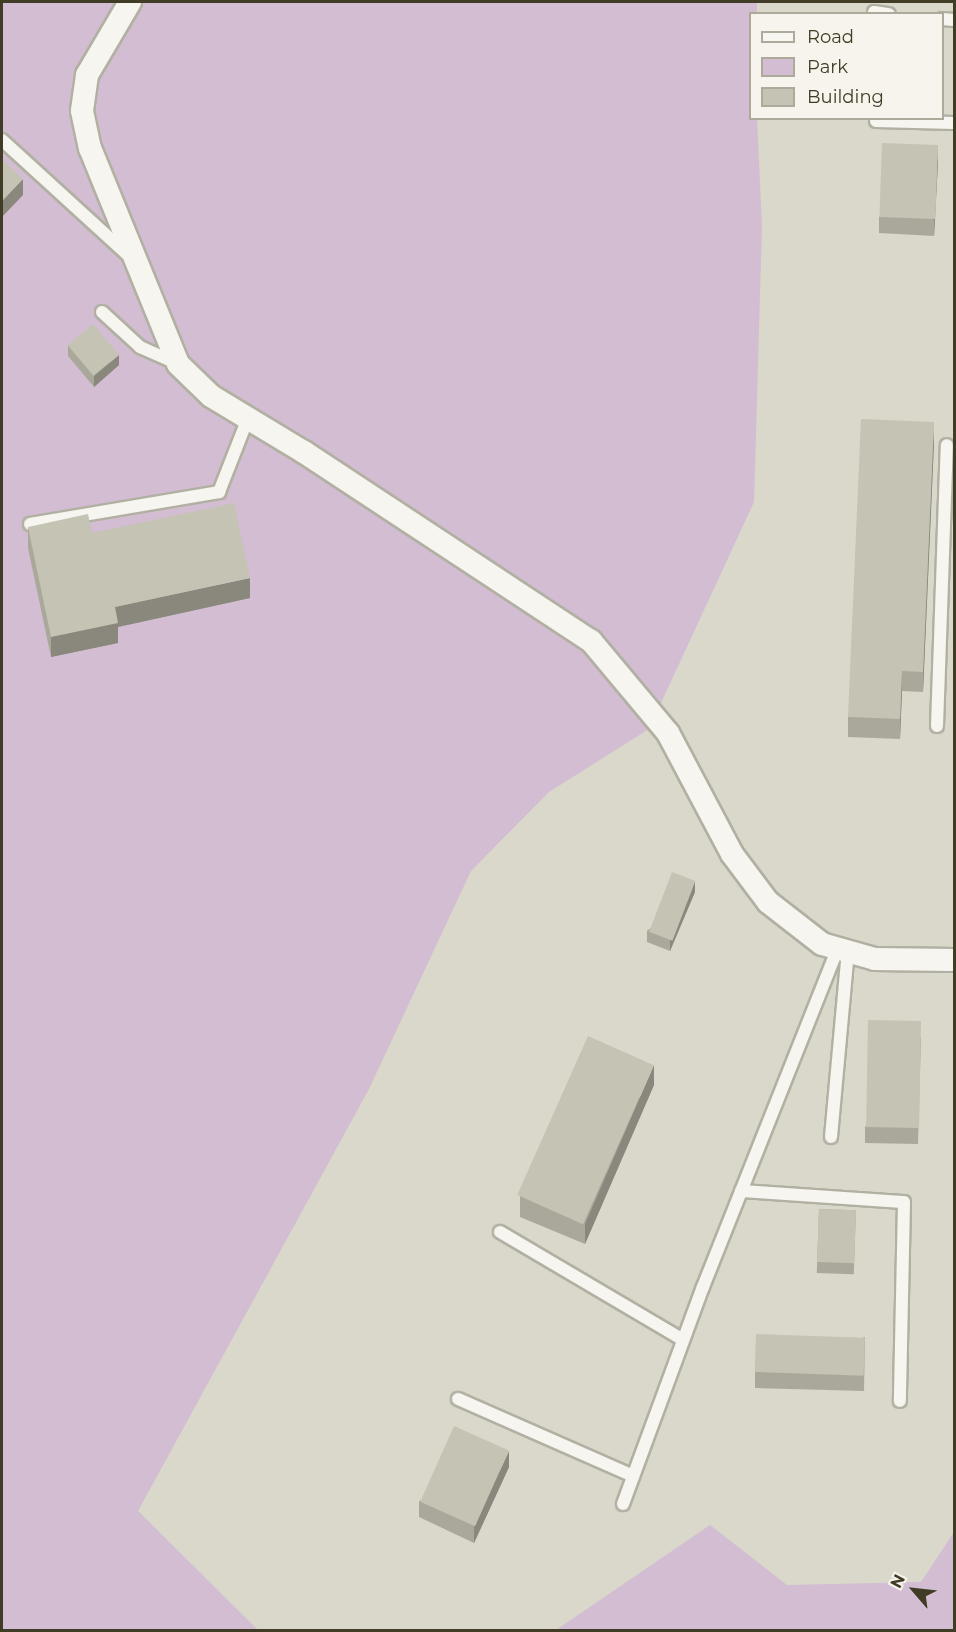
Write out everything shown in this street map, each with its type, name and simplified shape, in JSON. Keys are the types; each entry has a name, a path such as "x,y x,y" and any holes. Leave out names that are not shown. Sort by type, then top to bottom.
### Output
{"street":[{"path":"130,2 87,75 82,111 90,148 178,364 211,396 591,641 668,733 732,854 768,902 822,944 875,959 954,960"}],"lane":[{"path":"876,121 954,123"},
{"path":"2,140 137,263"},
{"path":"102,312 140,347 178,364"},
{"path":"30,524 219,492 248,418"},
{"path":"938,726 950,472 947,445"},
{"path":"831,1137 843,950"},
{"path":"622,1504 741,1191 843,950"},
{"path":"741,1191 904,1202 900,1401"},
{"path":"500,1232 683,1340"},
{"path":"458,1399 633,1476"}],"shaded area":[{"path":"2,2 954,2 954,1630 2,1630"}],"green space":[{"path":"2,2 757,2 757,12 749,12 749,120 757,120 762,226 754,502 649,729 549,792 471,871 369,1089 138,1511 258,1630 2,1630"},
{"path":"710,1525 787,1585 921,1582 954,1532 954,1630 556,1630"}],"building":[{"path":"882,143 938,145 935,219 879,217"},
{"path":"2,159 23,179 2,201"},
{"path":"93,324 119,355 93,376 68,345"},
{"path":"861,419 934,422 923,672 902,671 900,719 848,717"},
{"path":"234,503 250,578 115,607 118,623 51,637 28,527 88,514 92,533"},
{"path":"672,872 695,881 672,941 649,932"},
{"path":"868,1020 921,1021 919,1128 866,1127"},
{"path":"588,1036 654,1065 583,1224 517,1195"},
{"path":"819,1209 856,1210 854,1263 817,1262"},
{"path":"756,1334 865,1338 864,1376 755,1372"},
{"path":"454,1426 509,1450 475,1526 420,1502"}]}
